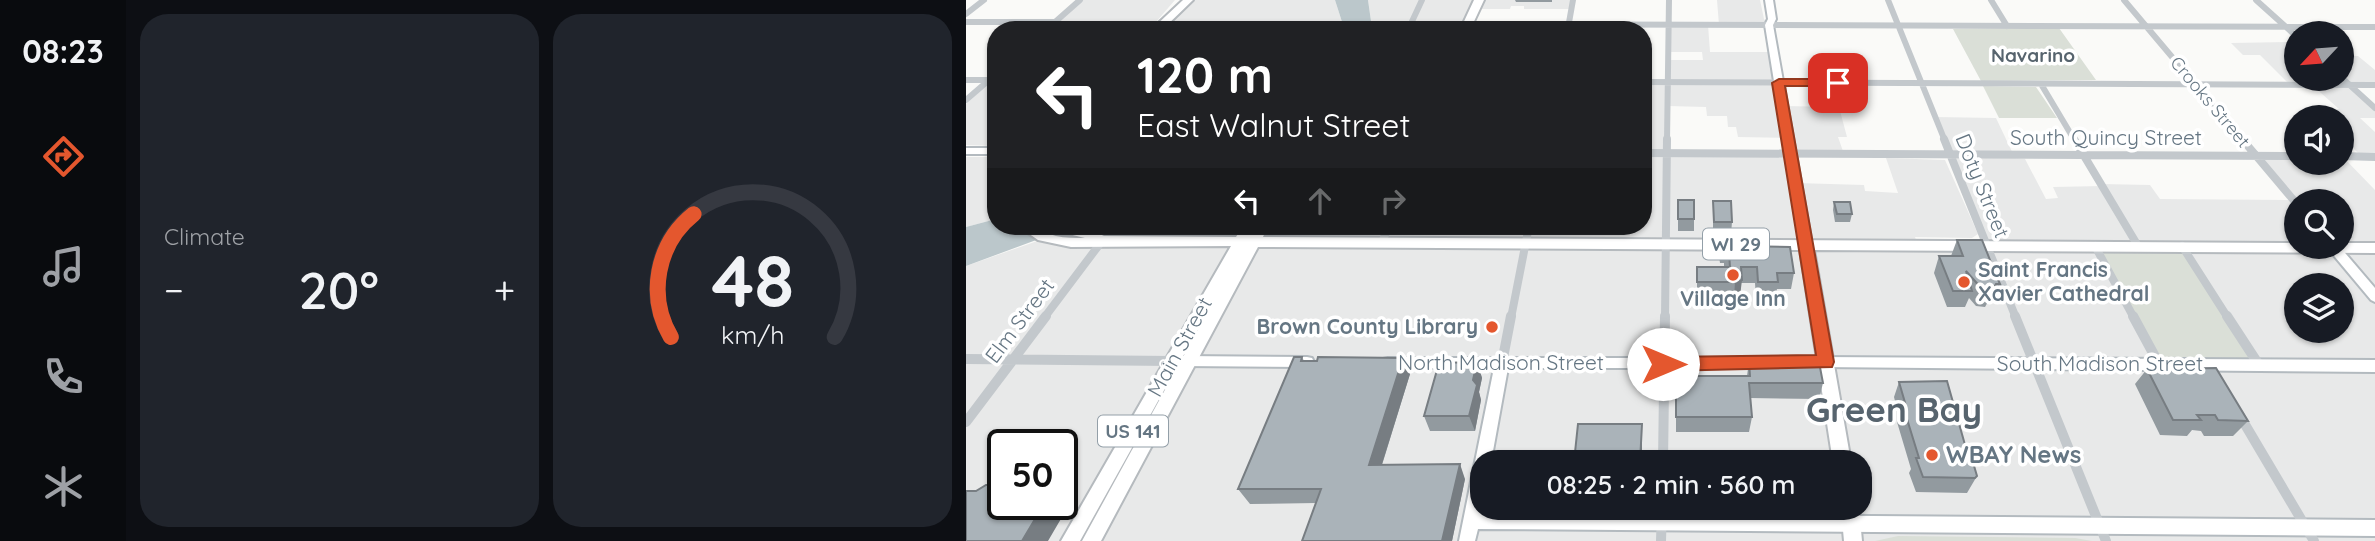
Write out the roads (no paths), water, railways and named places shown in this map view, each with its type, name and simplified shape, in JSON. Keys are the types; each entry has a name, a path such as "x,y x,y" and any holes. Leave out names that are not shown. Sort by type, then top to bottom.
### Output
{"main road":[{"path":"1164,21 1179,0"},
{"path":"1164,21 1188,0"},
{"path":"1464,21 1469,0"},
{"path":"1466,21 1479,0"},
{"path":"1760,0 1764,19 1769,25 1840,450"},
{"path":"1769,0 1772,19 1769,25"},
{"path":"966,151 987,151"},
{"path":"1040,235 1077,245 1101,241 1247,242"},
{"path":"1090,235 1101,241"},
{"name":"Main Street","path":"1070,541 1181,361 1247,242 1248,235"},
{"name":"Main Street","path":"1091,541 1181,361 1221,274 1254,235"},
{"path":"1198,242 1224,254 1221,274"},
{"name":"WI 29","path":"1247,242 1806,244"},
{"path":"1806,244 2284,247"},
{"path":"2354,248 2375,248"},
{"path":"2342,259 2375,297"},
{"path":"1181,361 1323,362"},
{"name":"North Madison Street","path":"1378,362 1826,362"},
{"name":"South Madison Street","path":"1826,362 2159,364 2213,371 2259,365 2375,366"},
{"path":"1485,450 1502,363"},
{"path":"1467,541 1471,521 1503,520"},
{"path":"1736,520 1854,528 2099,525 2310,534 2375,528"}],"street":[{"path":"966,13 984,0"},
{"path":"1056,21 1080,0"},
{"path":"1412,21 1422,0"},
{"path":"1569,21 1573,0"},
{"path":"1663,450 1669,0"},
{"name":"Doty Street","path":"1888,0 2106,541"},
{"path":"1991,0 2007,26"},
{"name":"Crooks Street","path":"2123,0 2284,190"},
{"path":"2256,0 2284,26"},
{"path":"966,22 987,22"},
{"path":"1652,25 2284,27"},
{"path":"2354,27 2375,27"},
{"path":"966,79 987,77"},
{"path":"966,100 987,82"},
{"path":"1652,82 2284,85"},
{"path":"2041,84 2138,246"},
{"path":"2354,85 2375,85"},
{"path":"2354,89 2375,108"},
{"name":"South Quincy Street","path":"1652,153 2284,156"},
{"path":"2354,156 2375,157"},
{"path":"1382,242 1385,235"},
{"path":"1502,363 1527,235"},
{"name":"Elm Street","path":"966,422 1101,241"},
{"path":"2095,246 2159,364"},
{"path":"2182,246 2259,365"},
{"path":"966,359 1181,361"},
{"path":"2236,409 2310,534"},
{"path":"1661,541 1662,520"}],"place":[{"name":"Village Inn","path":"1733,275"},
{"name":"Saint Francis Xavier Cathedral","path":"1964,282"},
{"name":"Brown County Library","path":"1492,327"},
{"name":"WBAY News","path":"1932,455"}],"district":[{"name":"Navarino","path":"2033,55"},
{"name":"Green Bay","path":"1894,410"}]}
